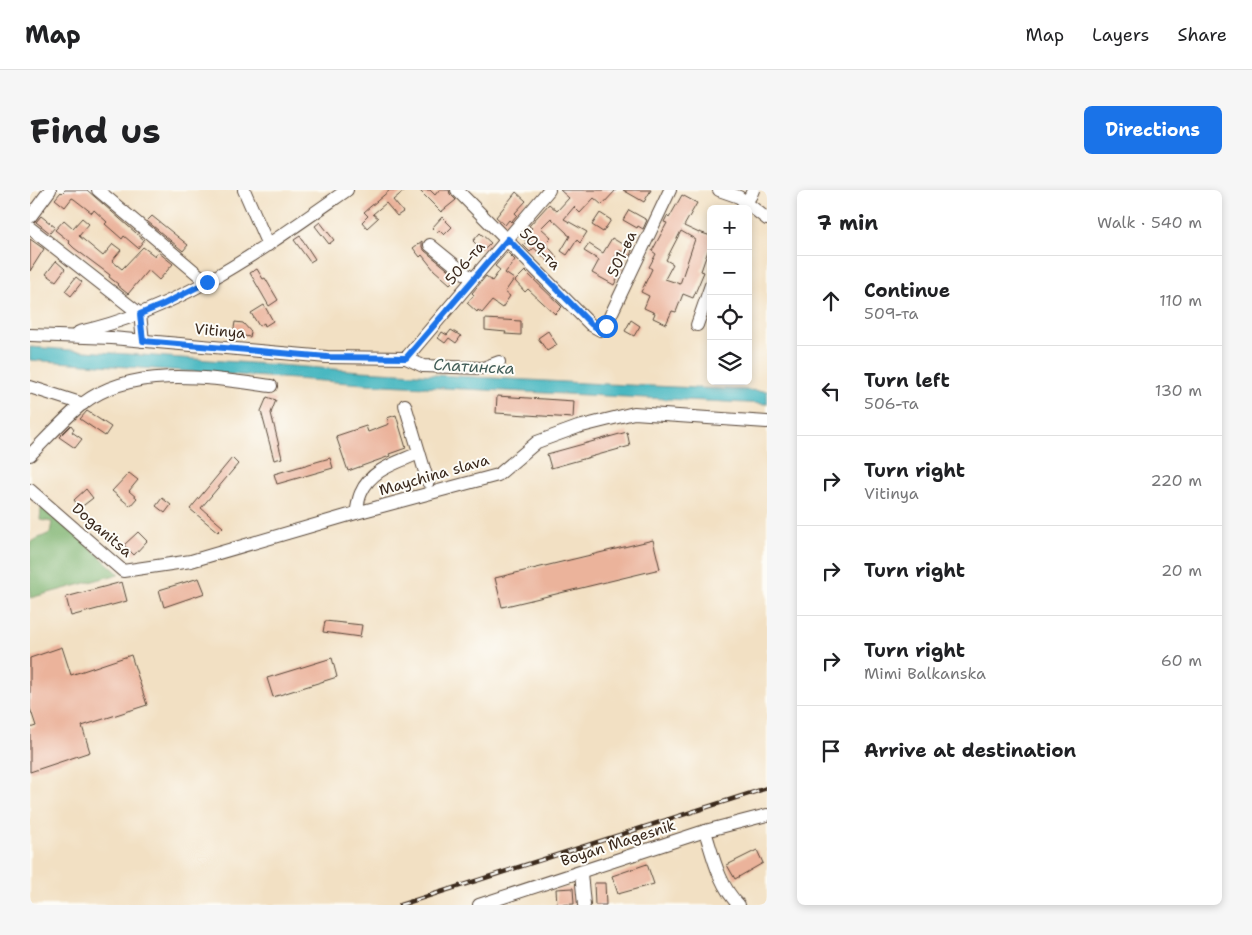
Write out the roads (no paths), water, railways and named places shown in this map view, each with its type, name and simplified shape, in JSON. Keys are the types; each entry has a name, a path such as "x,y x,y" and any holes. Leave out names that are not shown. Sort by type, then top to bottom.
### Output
{"street":[{"path":"30,217 50,190"},
{"path":"98,190 207,282"},
{"path":"244,190 268,245"},
{"path":"64,335 140,314 207,282 268,245 347,190"},
{"name":"509-та","path":"457,190 591,324 600,330"},
{"name":"506-та","path":"406,358 549,190"},
{"name":"501-ва","path":"600,330 606,326 670,190"},
{"path":"719,190 740,197 744,205"},
{"path":"745,205 753,190"},
{"path":"752,211 767,220"},
{"path":"30,228 140,314 143,341"},
{"path":"430,246 472,279"},
{"path":"697,325 708,295"},
{"name":"Vitinya","path":"30,335 64,335 327,357 406,358 422,366 484,368 499,362"},
{"path":"30,455 83,404 107,389 152,378 209,378 271,386"},
{"path":"30,387 83,404"},
{"path":"405,405 428,482"},
{"name":"Maychina slava","path":"191,561 356,513 498,475 537,442 578,427 634,413 767,422"},
{"path":"356,513 360,494 368,480 380,470 419,454"},
{"name":"Doganitsa","path":"30,490 123,571 191,561"},
{"name":"Boyan Magesnik","path":"480,905 499,902 705,831 767,815"},
{"path":"705,831 716,866 728,894 739,905"},
{"path":"581,873 584,905"}],"water":[{"path":"30,347 361,371 767,391 767,404 364,384 30,360"}],"railway":[{"path":"400,905 767,788"}],"water label":[{"name":"Слатинска","path":"474,366"}]}
